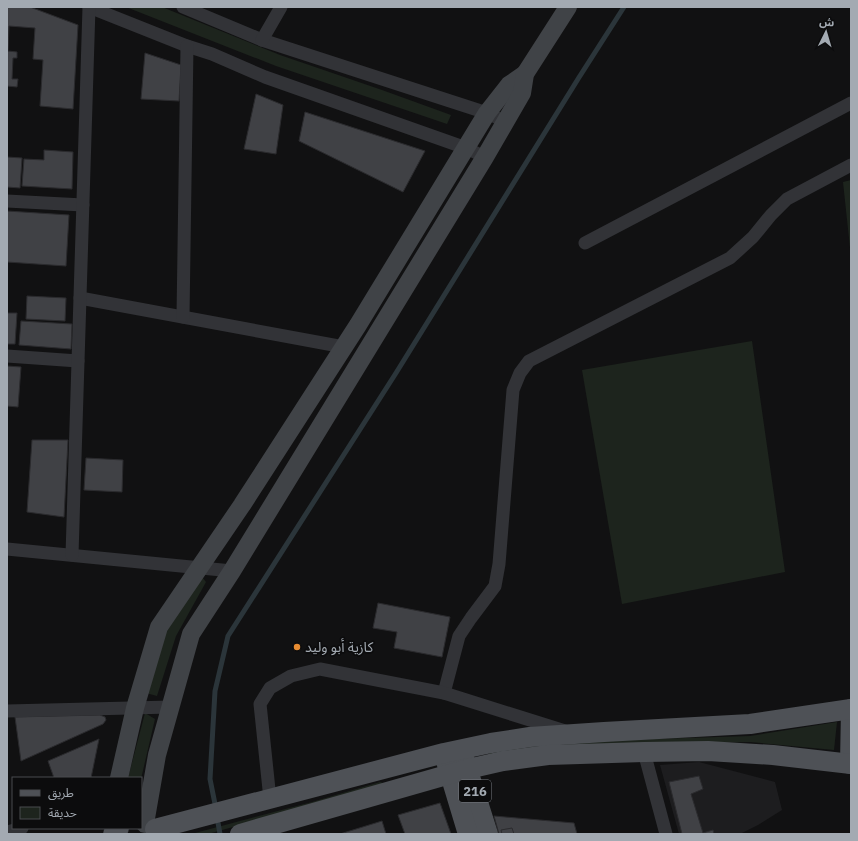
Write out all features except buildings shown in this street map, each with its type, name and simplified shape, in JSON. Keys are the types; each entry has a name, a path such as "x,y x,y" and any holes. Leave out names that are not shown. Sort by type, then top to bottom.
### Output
{"main road":[{"path":"119,777 135,708 159,627 242,505 344,347 487,113 509,85 525,74 568,7"},
{"path":"240,834 279,829 459,772 503,761 548,756 708,751 773,755 850,764 851,709 750,724 530,737 491,742 453,751 270,799 150,827 157,755 191,634 232,571 506,122 522,93 525,74"},
{"name":"216","path":"453,751 459,772 468,834"},
{"name":"216","path":"459,772 488,834"}],"street":[{"path":"72,555 89,7 187,46 212,54 264,77 466,148 485,157"},
{"path":"183,7 262,40 487,113 506,122"},
{"path":"262,40 281,7"},
{"path":"183,317 187,46"},
{"path":"585,242 851,103"},
{"path":"444,693 459,636 495,586 499,564 513,390 520,373 529,361 730,258 753,238 771,214 787,199 851,165"},
{"path":"7,201 83,205"},
{"path":"80,298 344,347"},
{"path":"7,356 78,361"},
{"path":"7,549 232,571"},
{"path":"270,799 260,704 270,688 291,676 320,669 444,693 573,734"},
{"path":"7,711 170,707"},
{"path":"644,752 666,834"},
{"path":"7,832 18,829"}],"shaded area":[{"path":"699,762 775,782 782,810 740,834 679,834 660,765"}],"green space":[{"path":"126,7 162,7 280,55 451,115 447,124 276,66"},
{"path":"851,180 851,257 843,182"},
{"path":"752,341 785,572 622,604 582,370"},
{"path":"202,577 206,582 176,636 157,696 146,693 163,636"},
{"path":"145,713 155,719 141,777 128,777"},
{"path":"837,722 834,750 750,742 618,745 490,757 489,752 518,748 620,740 750,736"},
{"path":"380,782 383,783 380,786 208,834 195,834 195,833 312,802"}],"waterway":[{"path":"216,809 210,779 215,691 228,636 396,373 624,7"},
{"path":"217,817 220,834"}],"place":[{"name":"كازية أبو وليد","path":"297,647"}]}
